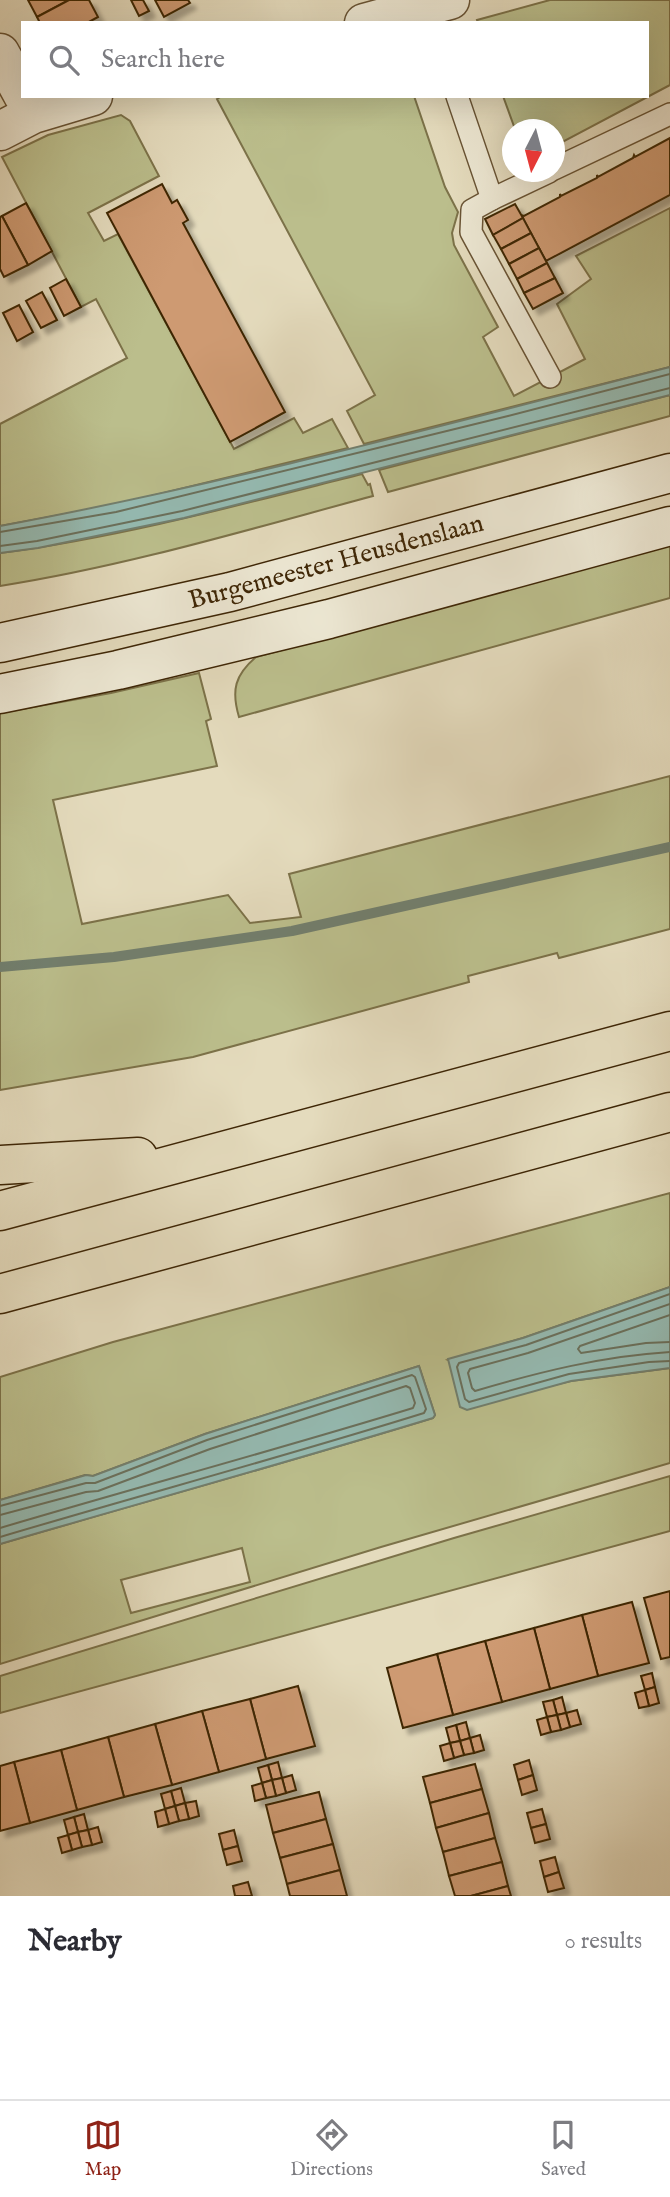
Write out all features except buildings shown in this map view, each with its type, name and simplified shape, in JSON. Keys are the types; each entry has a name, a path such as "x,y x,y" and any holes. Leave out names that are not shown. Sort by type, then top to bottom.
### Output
{"highway":[{"path":"0,1210 670,1031"},
{"path":"0,1294 670,1112"},
{"path":"0,1165 224,1151"}],"main road":[{"path":"344,0 355,21"},
{"path":"375,21 436,10"},
{"path":"0,53 20,109 82,98"},
{"name":"Burgemeester Heusdenslaan","path":"0,643 230,592 670,473"},
{"name":"Burgemeester Heusdenslaan","path":"0,694 118,670 329,619 670,526"}],"lane":[{"path":"458,98 492,199"},
{"path":"565,164 670,114"},
{"path":"528,182 472,210 471,232 550,377"}],"green space":[{"path":"550,0 670,0 670,85 649,96 649,21 477,21"},
{"path":"415,98 445,187 458,212 452,233 454,245 498,327 483,337 514,396 585,359 557,304 591,279 576,256 670,208 670,367 364,444 347,411 375,395 217,99"},
{"path":"504,98 645,98 565,141 565,119 511,119"},
{"path":"121,115 130,121 159,176 88,213 104,241 118,234 234,449 294,418 303,433 332,419 348,448 114,505 0,526 0,424 127,358 96,299 81,307 2,157 48,135"},
{"path":"670,395 670,416 388,492 379,470"},
{"path":"362,474 368,485 370,484 373,496 141,557 0,586 0,553 137,529"},
{"path":"670,545 670,598 239,717 235,691 243,670 256,657"},
{"path":"199,673 211,719 206,721 217,766 53,800 82,924 228,895 250,923 301,917 289,874 670,776 670,929 559,958 557,953 468,976 469,982 193,1057 0,1090 0,713 111,693"},
{"path":"670,1193 670,1287 523,1338 448,1360 529,1391 571,1381 670,1368 670,1463 381,1547 0,1664 0,1544 433,1418 435,1415 419,1366 205,1434 93,1476 85,1475 0,1500 0,1377 113,1342","holes":["242,1548 250,1582 131,1613 121,1580"]},
{"path":"670,1476 670,1531 0,1713 0,1676 454,1538"}],"water":[{"path":"670,367 670,395 184,518 38,548 0,553 0,526 253,472"},
{"path":"670,1287 670,1368 571,1381 467,1410 460,1407 448,1359 523,1338"},
{"path":"419,1366 435,1415 433,1418 0,1544 0,1500 86,1475 93,1476 205,1434"}],"waterway":[{"path":"0,967 114,957 292,931 670,847"}]}
